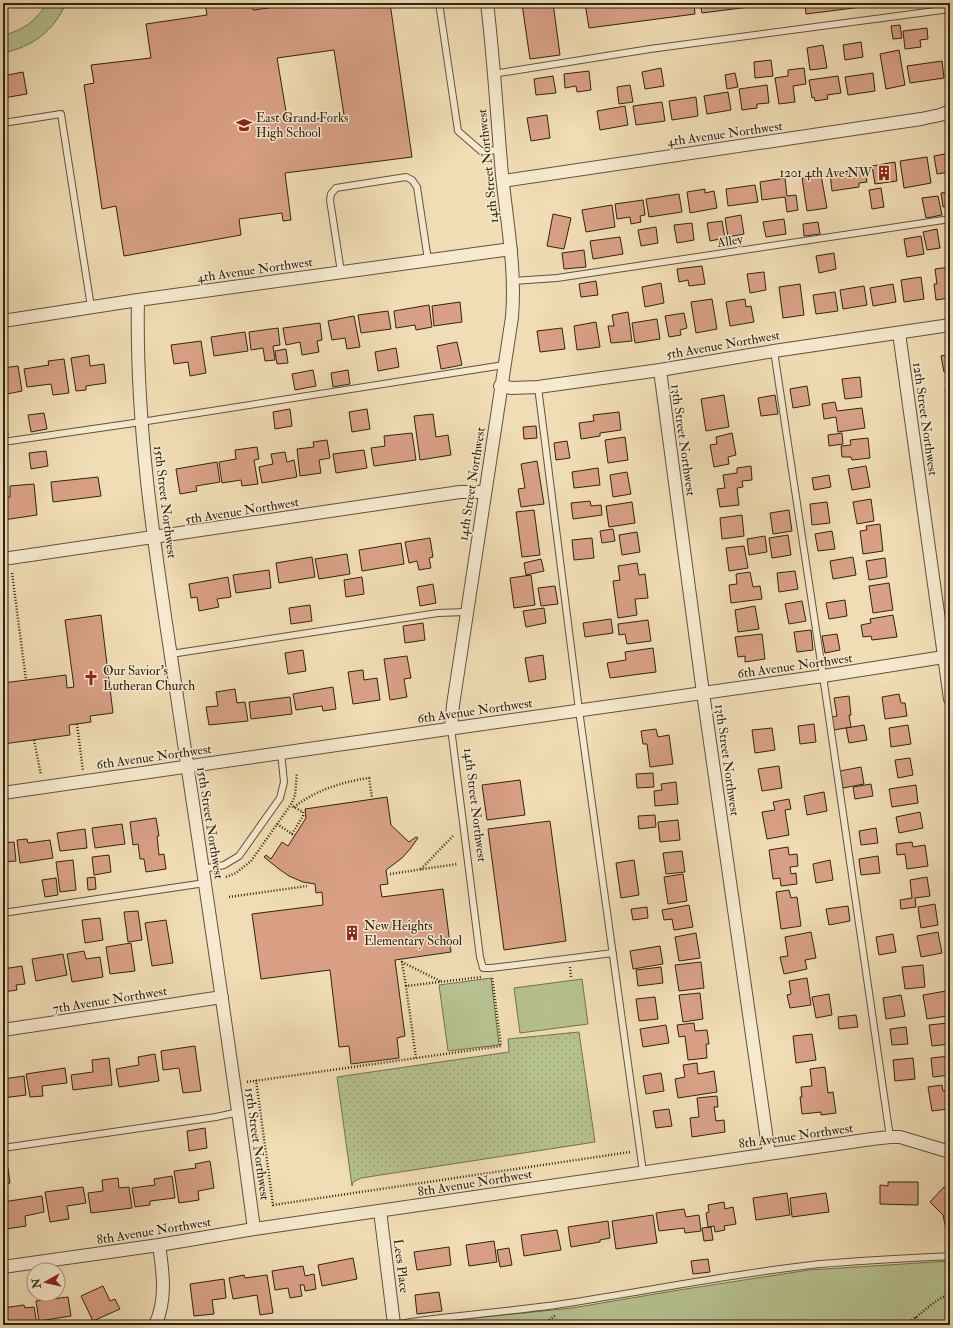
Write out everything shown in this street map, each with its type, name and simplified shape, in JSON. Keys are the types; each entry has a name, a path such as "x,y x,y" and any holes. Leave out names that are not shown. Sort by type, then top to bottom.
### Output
{"street":[{"name":"14th Street Northwest","path":"451,728 466,612 500,386 512,317 513,281 511,249 503,181 487,3"},
{"name":"4th Avenue Northwest","path":"503,181 921,120 950,111"},
{"name":"4th Avenue Northwest","path":"3,321 138,300 511,249"},
{"name":"15th Street Northwest","path":"138,300 138,364 141,422 154,538 239,1112 254,1229"},
{"name":"5th Avenue Northwest","path":"500,386 512,388 538,387 660,370 774,351 950,325"},
{"name":"12th Street Northwest","path":"899,333 947,657 950,699"},
{"name":"13th Street Northwest","path":"660,370 703,693 769,1154"},
{"name":"5th Avenue Northwest","path":"3,560 460,492 485,492"},
{"name":"6th Avenue Northwest","path":"3,793 947,657"},
{"name":"7th Avenue Northwest","path":"3,1030 222,998"},
{"name":"8th Avenue Northwest","path":"3,1267 159,1245 254,1229 890,1137 908,1139 950,1152"},
{"name":"Lees Place","path":"380,1211 393,1325"},
{"path":"155,1325 161,1310 163,1279 159,1245"}],"lane":[{"path":"439,3 458,131 481,151 500,150"},
{"path":"493,74 650,49 950,9"},
{"path":"3,123 61,114 90,307"},
{"path":"341,272 330,200 331,194 336,188 406,177 412,180 417,187 428,260"},
{"name":"Alley","path":"513,281 557,278 950,219"},
{"path":"774,351 890,1137"},
{"path":"3,442 504,365"},
{"path":"538,387 579,710 643,1172"},
{"path":"171,654 438,613 466,612"},
{"name":"14th Street Northwest","path":"451,728 480,957 483,968 613,953"},
{"path":"203,869 224,865 239,856 280,798 284,782 281,753"},
{"path":"3,913 205,883"},
{"path":"3,1148 216,1117 239,1112"},
{"path":"393,1325 561,1304 663,1287 814,1265 950,1256"}],"path":[{"path":"12,573 26,680"},
{"path":"77,724 85,781"},
{"path":"34,740 43,788"},
{"path":"277,824 292,834 303,816 303,812 292,806 306,798 339,784 369,778 372,798"},
{"path":"420,870 453,836"},
{"path":"390,874 457,864"},
{"path":"229,897 307,886"},
{"path":"416,1058 402,962 442,982"},
{"path":"571,977 570,966 576,966"},
{"path":"247,1082 501,1046 492,976 406,986"},
{"path":"256,1080 273,1205 630,1152"},
{"path":"904,1325 938,1300 950,1294"},
{"path":"916,1317 917,1325"}],"green space":[{"path":"47,3 66,3 55,22 41,36 23,47 3,53 3,35 17,31 29,24 39,15"},
{"path":"491,978 499,1045 448,1051 439,985"},
{"path":"582,979 588,1024 520,1033 514,988"},
{"path":"579,1032 595,1142 361,1178 353,1182 352,1186 337,1077 509,1052 508,1039"},
{"path":"950,1261 950,1325 406,1325 572,1308 809,1270"}],"building":[{"path":"205,3 252,3 253,10 306,3 390,3 412,157 285,173 291,220 283,221 282,213 239,219 241,235 124,256 116,206 102,209 84,85 94,83 91,65 151,58 146,24 207,15","holes":["334,50 344,115 288,123 277,58"]},
{"path":"553,3 560,55 530,59 522,4"},
{"path":"585,3 694,3 695,14 589,28"},
{"path":"700,3 781,3 702,13"},
{"path":"805,3 861,3 862,7 806,14"},
{"path":"900,25 902,38 893,39 891,26"},
{"path":"927,28 928,39 920,40 921,47 905,49 903,31"},
{"path":"861,42 863,57 845,60 843,45"},
{"path":"823,45 827,68 810,70 807,48"},
{"path":"899,50 905,85 886,89 880,54"},
{"path":"771,60 773,76 755,78 754,62"},
{"path":"942,61 944,78 910,83 907,66"},
{"path":"661,68 664,86 645,89 642,72"},
{"path":"804,68 806,84 793,86 795,102 779,104 775,78 788,76 788,70"},
{"path":"589,71 591,90 577,92 576,86 565,88 564,74"},
{"path":"23,72 27,94 3,98 3,76"},
{"path":"735,73 738,87 727,89 725,75"},
{"path":"873,73 875,91 848,95 845,77"},
{"path":"553,76 556,93 536,95 534,79"},
{"path":"838,76 841,93 827,95 828,99 815,101 814,97 812,98 809,80"},
{"path":"630,85 633,102 619,104 617,87"},
{"path":"767,85 769,103 757,104 757,108 742,110 739,89"},
{"path":"728,92 731,110 707,114 704,96"},
{"path":"696,97 698,116 672,120 669,101"},
{"path":"662,102 665,121 636,125 633,106"},
{"path":"625,106 628,125 600,130 597,111"},
{"path":"547,115 550,138 531,141 527,118"},
{"path":"950,153 950,172 937,174 934,156"},
{"path":"927,157 931,183 904,188 900,161"},
{"name":"1201 4th Ave NW","path":"895,162 897,181 875,184 872,166"},
{"path":"865,166 867,182 859,183 859,187 832,191 830,173 850,171 850,168"},
{"path":"821,175 827,208 807,211 802,178"},
{"path":"785,178 787,196 796,195 798,210 787,212 785,197 762,200 760,182"},
{"path":"755,185 758,202 728,206 726,189"},
{"path":"881,188 884,207 872,209 869,190"},
{"path":"705,189 705,193 714,191 717,208 690,213 687,192"},
{"path":"950,192 950,206 943,207 941,193"},
{"path":"679,194 682,212 649,217 646,199"},
{"path":"938,196 942,215 926,218 922,198"},
{"path":"643,200 645,215 640,216 641,222 631,224 630,217 617,219 615,204"},
{"path":"612,205 615,227 586,232 582,210"},
{"path":"553,214 571,218 564,249 547,246"},
{"path":"741,215 744,234 728,237 725,218"},
{"path":"784,219 786,234 766,237 763,222"},
{"path":"722,221 725,238 710,241 707,223"},
{"path":"818,222 820,234 804,236 803,224"},
{"path":"692,223 694,240 677,243 674,225"},
{"path":"656,227 658,243 641,246 638,230"},
{"path":"937,229 940,248 927,250 923,232"},
{"path":"921,236 924,254 907,257 904,239"},
{"path":"620,237 623,254 593,259 590,241"},
{"path":"584,250 586,267 564,269 562,253"},
{"path":"834,253 836,269 819,273 816,256"},
{"path":"702,266 705,284 689,286 688,280 679,282 677,269"},
{"path":"950,267 950,298 936,300 934,284 937,284 935,269"},
{"path":"764,272 766,290 750,293 747,274"},
{"path":"921,277 924,299 904,302 901,280"},
{"path":"596,281 598,295 581,297 579,284"},
{"path":"661,283 664,303 645,307 642,287"},
{"path":"800,284 804,315 783,318 779,287"},
{"path":"893,284 896,302 873,306 870,288"},
{"path":"864,286 867,305 843,309 840,290"},
{"path":"835,292 838,311 816,314 813,295"},
{"path":"712,299 717,329 696,333 691,302"},
{"path":"745,299 746,307 751,306 754,322 730,326 726,302"},
{"path":"460,302 462,322 434,326 432,306"},
{"path":"429,305 432,327 416,330 415,325 396,328 394,311"},
{"path":"388,311 391,329 361,333 358,315"},
{"path":"628,312 632,341 611,343 608,326 614,326 612,315"},
{"path":"684,313 687,328 680,330 681,335 669,337 665,316"},
{"path":"354,316 360,347 347,349 345,338 332,340 328,321"},
{"path":"657,319 660,339 635,343 632,323"},
{"path":"596,322 600,347 577,350 574,326"},
{"path":"320,323 322,340 317,341 319,352 302,355 300,342 286,345 283,328"},
{"path":"278,328 280,345 273,346 275,360 265,361 263,348 251,350 249,332"},
{"path":"562,328 565,349 540,352 537,331"},
{"path":"245,332 248,351 214,356 211,337"},
{"path":"201,341 206,373 190,376 188,362 174,364 171,345"},
{"path":"457,342 462,365 441,369 437,346"},
{"path":"396,348 399,367 378,371 375,352"},
{"path":"286,349 288,363 277,364 275,351"},
{"path":"950,354 950,371 944,372 941,356"},
{"path":"89,355 90,366 104,364 106,383 86,386 86,390 76,391 71,358"},
{"path":"64,359 69,393 53,395 51,384 27,387 24,369 49,365 48,361"},
{"path":"18,366 22,391 7,394 6,387 3,387 3,368"},
{"path":"313,370 316,386 295,390 292,374"},
{"path":"348,370 350,384 333,387 331,373"},
{"path":"860,377 862,397 845,399 842,379"},
{"path":"807,386 810,405 793,408 790,389"},
{"path":"950,389 950,402 947,402 945,390"},
{"path":"724,395 729,427 706,431 701,399"},
{"path":"775,395 778,414 761,416 758,398"},
{"path":"835,402 837,411 862,408 865,428 838,432 836,417 824,419 822,404"},
{"path":"290,409 292,426 275,429 273,412"},
{"path":"367,409 370,429 352,432 349,412"},
{"path":"619,412 621,430 600,433 600,436 581,439 579,423 594,421 593,415"},
{"path":"44,413 47,429 31,432 28,415"},
{"path":"433,414 436,437 448,435 451,455 420,460 414,416"},
{"path":"5,415 8,435 3,436 3,416"},
{"path":"536,426 537,438 524,439 523,427"},
{"path":"412,433 416,460 374,466 371,448 385,446 384,436"},
{"path":"732,433 736,455 728,457 729,464 714,467 710,445 717,444 716,437"},
{"path":"842,433 843,444 829,446 828,435"},
{"path":"625,437 628,460 608,463 605,440"},
{"path":"868,438 870,458 852,460 851,457 842,457 841,446 851,445 850,440"},
{"path":"327,440 330,458 319,460 321,473 300,476 297,449 314,447 313,442"},
{"path":"567,441 570,458 556,460 554,443"},
{"path":"257,447 259,459 254,460 258,484 242,486 241,480 222,483 219,462 236,459 235,450"},
{"path":"364,450 367,468 336,473 333,454"},
{"path":"46,451 48,466 31,469 29,453"},
{"path":"285,452 287,462 294,460 297,477 262,483 259,467 273,464 271,454"},
{"path":"537,461 544,504 521,507 518,489 525,488 521,464"},
{"path":"217,462 220,482 196,486 197,491 180,494 176,469"},
{"path":"751,466 752,480 742,481 743,487 737,488 739,505 720,507 717,489 725,488 723,475 737,473 737,468"},
{"path":"866,466 870,487 852,490 848,469"},
{"path":"598,468 600,485 574,488 572,472"},
{"path":"627,472 631,494 613,497 610,475"},
{"path":"829,475 831,487 814,490 812,478"},
{"path":"98,477 101,496 53,502 51,482"},
{"path":"34,484 37,515 3,520 3,498 10,497 10,486"},
{"path":"871,499 874,521 857,524 853,502"},
{"path":"590,501 591,506 601,505 602,515 573,519 571,503"},
{"path":"632,502 635,523 609,527 606,506"},
{"path":"827,502 830,523 812,525 810,504"},
{"path":"534,510 540,555 522,557 516,512"},
{"path":"789,510 792,531 773,534 770,513"},
{"path":"742,515 744,536 722,539 720,518"},
{"path":"880,524 883,551 863,554 860,531 867,530 866,526"},
{"path":"613,529 615,541 602,543 600,531"},
{"path":"832,531 835,549 818,551 815,534"},
{"path":"637,532 640,552 622,555 619,535"},
{"path":"788,535 791,555 772,558 769,538"},
{"path":"765,536 767,552 749,555 747,539"},
{"path":"430,538 433,557 429,558 431,568 419,570 417,561 409,563 405,542"},
{"path":"592,538 594,558 574,560 572,540"},
{"path":"401,543 404,564 362,571 359,550"},
{"path":"744,546 748,568 729,571 726,548"},
{"path":"347,554 350,574 319,579 315,559"},
{"path":"312,557 315,577 279,583 276,563"},
{"path":"853,557 856,575 833,579 830,561"},
{"path":"885,558 887,577 869,580 866,561"},
{"path":"541,559 544,571 526,575 524,563"},
{"path":"637,563 639,575 645,574 648,598 635,599 637,615 618,618 613,581 620,580 618,566"},
{"path":"269,570 271,588 236,593 233,575"},
{"path":"795,571 798,589 779,592 777,573"},
{"path":"750,572 753,587 760,586 762,599 731,603 729,585 737,584 736,574"},
{"path":"531,575 535,605 514,608 510,578"},
{"path":"228,577 231,597 217,599 219,607 199,611 197,597 191,598 189,584"},
{"path":"362,577 364,594 346,597 344,580"},
{"path":"889,583 893,610 873,613 869,586"},
{"path":"433,584 436,603 420,606 417,587"},
{"path":"555,586 558,604 541,606 538,588"},
{"path":"845,600 847,616 829,619 826,603"},
{"path":"802,601 806,621 789,624 785,604"},
{"path":"310,605 312,621 291,624 289,608"},
{"path":"755,606 759,629 738,632 735,610"},
{"path":"544,608 546,623 526,627 523,611"},
{"name":"Our Savior's Lutheran Church","path":"101,615 113,713 90,716 91,722 69,725 70,735 3,744 3,683 66,675 67,688 74,687 65,620"},
{"path":"893,615 897,637 872,640 871,636 863,637 861,625 871,623 870,619"},
{"path":"611,619 613,633 585,637 583,623"},
{"path":"648,620 651,641 627,644 625,634 619,635 618,624"},
{"path":"423,623 425,640 405,643 403,626"},
{"path":"811,630 813,650 797,652 794,632"},
{"path":"762,634 765,659 745,662 745,656 738,657 735,637"},
{"path":"837,634 840,650 825,653 822,636"},
{"path":"653,648 656,672 610,678 607,663 626,660 625,652"},
{"path":"303,650 306,671 288,674 285,653"},
{"path":"543,655 546,679 529,682 525,658"},
{"path":"407,656 411,678 404,679 407,697 390,700 384,659"},
{"path":"363,670 364,680 377,678 380,700 353,704 348,672"},
{"path":"333,687 336,709 323,711 322,706 296,710 293,694"},
{"path":"235,689 237,703 245,702 248,721 209,725 206,707 218,706 216,692"},
{"path":"899,694 901,703 905,703 907,716 885,719 882,697"},
{"path":"849,696 851,715 849,715 851,727 834,730 832,717 837,716 834,698"},
{"path":"290,697 292,714 251,719 249,702"},
{"path":"814,724 816,742 800,744 798,726"},
{"path":"864,725 867,740 849,743 846,728"},
{"path":"908,725 911,744 891,747 889,728"},
{"path":"772,728 775,750 755,753 752,730"},
{"path":"656,729 658,737 669,735 673,764 650,767 647,744 643,744 641,731"},
{"path":"910,758 913,775 898,778 895,760"},
{"path":"779,766 782,788 762,791 758,769"},
{"path":"861,767 864,784 843,788 840,771"},
{"path":"653,773 654,787 637,788 636,774"},
{"path":"520,780 525,815 487,820 482,785"},
{"path":"676,782 678,804 655,806 654,791 662,790 661,784"},
{"path":"871,784 873,796 855,799 853,787"},
{"path":"916,785 918,803 892,807 889,789"},
{"path":"824,792 827,811 807,815 804,796"},
{"name":"New Heights Elementary School","path":"387,797 391,825 409,842 416,837 418,838 402,858 386,870 388,884 380,885 382,897 443,889 451,952 395,960 405,1036 397,1038 399,1058 351,1064 349,1046 339,1047 330,970 261,979 252,914 323,905 322,892 316,893 315,884 303,882 289,876 264,857 266,855 271,859 282,842 288,846 306,818 305,809"},
{"path":"789,799 791,809 785,810 789,835 767,839 762,812 775,810 773,802"},
{"path":"920,812 923,828 899,833 896,817"},
{"path":"655,815 656,827 639,829 638,816"},
{"path":"156,818 159,836 157,836 159,855 164,854 166,869 146,872 144,859 140,859 138,844 133,845 130,822"},
{"path":"678,820 680,840 660,842 658,822"},
{"path":"550,821 566,941 504,950 488,829"},
{"path":"122,824 125,844 95,848 92,828"},
{"path":"876,828 878,843 861,845 859,831"},
{"path":"85,829 87,848 60,851 57,833"},
{"path":"27,839 28,843 50,840 53,858 20,863 17,840"},
{"path":"14,842 16,861 3,862 3,843"},
{"path":"912,842 913,847 925,845 928,866 907,869 905,854 897,855 896,844"},
{"path":"788,847 789,855 797,854 798,866 790,867 791,874 796,873 797,884 781,886 780,878 773,879 769,850"},
{"path":"682,851 685,872 666,874 663,853"},
{"path":"109,855 111,872 94,875 92,857"},
{"path":"878,856 880,873 861,875 859,859"},
{"path":"73,860 76,890 60,892 56,862"},
{"path":"634,860 639,895 621,898 616,863"},
{"path":"830,860 833,880 816,883 813,864"},
{"path":"683,874 687,901 668,904 664,877"},
{"path":"95,877 96,889 88,890 87,878"},
{"path":"927,877 930,896 915,898 916,907 901,909 900,900 912,898 910,880"},
{"path":"56,878 58,895 45,897 42,880"},
{"path":"789,890 791,898 797,897 801,926 781,929 776,892"},
{"path":"935,904 938,925 921,928 918,907"},
{"path":"689,905 693,927 674,930 672,919 664,920 662,910"},
{"path":"848,906 850,921 829,925 826,909"},
{"path":"647,907 648,918 633,920 631,909"},
{"path":"138,911 142,940 128,942 124,912"},
{"path":"100,918 103,940 85,943 82,920"},
{"path":"166,920 173,963 152,966 145,923"},
{"path":"811,932 816,958 805,960 807,969 784,974 780,957 788,956 785,937"},
{"path":"938,932 942,953 921,957 917,936"},
{"path":"696,933 700,958 679,961 675,937"},
{"path":"893,934 896,952 879,955 876,937"},
{"path":"131,943 135,971 110,974 106,947"},
{"path":"660,946 663,964 633,969 630,951"},
{"path":"84,951 86,959 100,957 103,977 72,982 67,954"},
{"path":"63,954 67,975 36,981 32,959"},
{"path":"701,962 704,988 679,991 675,965"},
{"path":"923,965 925,987 905,989 902,967"},
{"path":"22,966 25,984 16,985 17,990 3,992 3,969"},
{"path":"661,967 663,983 638,986 636,970"},
{"path":"807,978 811,1005 790,1008 787,995 791,994 789,981"},
{"path":"946,991 948,1005 945,1006 947,1016 927,1019 923,995"},
{"path":"700,993 703,1019 683,1022 679,995"},
{"path":"829,994 832,1015 816,1018 812,997"},
{"path":"901,995 905,1016 886,1019 883,998"},
{"path":"655,997 658,1019 639,1021 636,999"},
{"path":"856,1015 858,1027 839,1029 838,1017"},
{"path":"694,1023 695,1031 707,1030 709,1044 706,1044 707,1058 688,1060 685,1036 679,1037 677,1025"},
{"path":"948,1023 950,1044 932,1046 929,1025"},
{"path":"666,1025 669,1043 643,1047 640,1029"},
{"path":"906,1027 908,1044 892,1045 890,1029"},
{"path":"812,1034 816,1060 796,1063 793,1036"},
{"path":"195,1046 201,1091 183,1093 179,1068 163,1070 161,1051"},
{"path":"155,1054 159,1081 119,1087 116,1069 139,1065 138,1057"},
{"path":"950,1056 950,1075 933,1077 931,1058"},
{"path":"109,1058 112,1085 73,1090 71,1075 93,1072 92,1060"},
{"path":"913,1058 915,1079 895,1081 893,1060"},
{"path":"697,1063 698,1074 714,1071 717,1092 678,1098 675,1079 685,1077 683,1065"},
{"path":"825,1067 828,1093 833,1092 836,1113 821,1115 821,1112 802,1114 800,1097 802,1097 801,1087 812,1086 810,1069"},
{"path":"65,1068 67,1083 42,1086 43,1096 30,1097 26,1074"},
{"path":"661,1073 664,1091 646,1094 643,1076"},
{"path":"24,1076 26,1095 3,1098 3,1079"},
{"path":"942,1085 943,1091 950,1090 950,1104 948,1105 948,1109 932,1111 928,1087"},
{"path":"717,1096 718,1107 714,1107 716,1121 724,1120 725,1132 692,1137 690,1118 699,1117 697,1098"},
{"path":"669,1109 672,1126 656,1128 653,1111"},
{"path":"5,1118 8,1136 3,1137 3,1119"},
{"path":"205,1128 207,1148 189,1151 187,1131"},
{"path":"210,1161 214,1188 198,1191 199,1200 179,1203 174,1171 196,1168 195,1164"},
{"path":"8,1168 10,1183 6,1184 8,1197 3,1198 3,1169"},
{"path":"172,1176 175,1198 150,1201 150,1205 135,1207 132,1188 155,1185 154,1179"},
{"path":"118,1178 119,1188 129,1187 132,1208 91,1213 88,1193 103,1191 102,1180"},
{"path":"888,1182 918,1182 918,1205 880,1204 880,1185 888,1186"},
{"path":"83,1187 86,1203 67,1206 69,1219 50,1222 45,1192"},
{"path":"944,1187 950,1193 949,1243 943,1215 930,1202"},
{"path":"787,1193 790,1215 756,1220 753,1198"},
{"path":"826,1193 829,1212 792,1217 790,1198"},
{"path":"42,1196 44,1212 25,1216 26,1226 6,1229 3,1213 3,1202"},
{"path":"724,1202 725,1209 733,1207 736,1224 724,1226 725,1230 715,1232 714,1226 708,1227 706,1213 709,1212 708,1205"},
{"path":"684,1209 686,1217 699,1215 701,1231 685,1233 684,1228 659,1231 656,1213"},
{"path":"653,1215 657,1243 616,1249 612,1221"},
{"path":"608,1221 610,1238 600,1240 600,1242 571,1247 568,1227"},
{"path":"711,1227 713,1240 704,1241 702,1228"},
{"path":"557,1230 561,1250 524,1256 521,1235"},
{"path":"494,1241 497,1262 469,1266 466,1245"},
{"path":"449,1247 451,1265 417,1270 414,1252"},
{"path":"509,1248 512,1265 500,1267 497,1250"},
{"path":"353,1258 357,1279 322,1286 318,1265"},
{"path":"708,1259 710,1272 693,1274 691,1261"},
{"path":"303,1266 305,1276 314,1274 316,1289 305,1291 304,1285 300,1285 302,1296 290,1298 288,1288 275,1290 272,1271"},
{"path":"244,1275 245,1278 267,1275 273,1313 260,1315 257,1295 233,1299 229,1278"},
{"path":"224,1279 226,1298 212,1300 214,1314 194,1316 190,1284"},
{"path":"103,1286 110,1301 115,1299 120,1309 93,1321 81,1296"},
{"path":"439,1292 442,1311 417,1314 415,1295"},
{"path":"66,1297 68,1297 71,1316 39,1321 36,1302 66,1302"},
{"path":"24,1305 25,1308 34,1307 37,1325 3,1325 3,1308"}],"place":[{"name":"East Grand Forks High School","path":"244,125"},
{"name":"1201 4th Ave NW","path":"884,173"},
{"name":"Our Savior's Lutheran Church","path":"91,678"},
{"name":"New Heights Elementary School","path":"352,933"}]}
